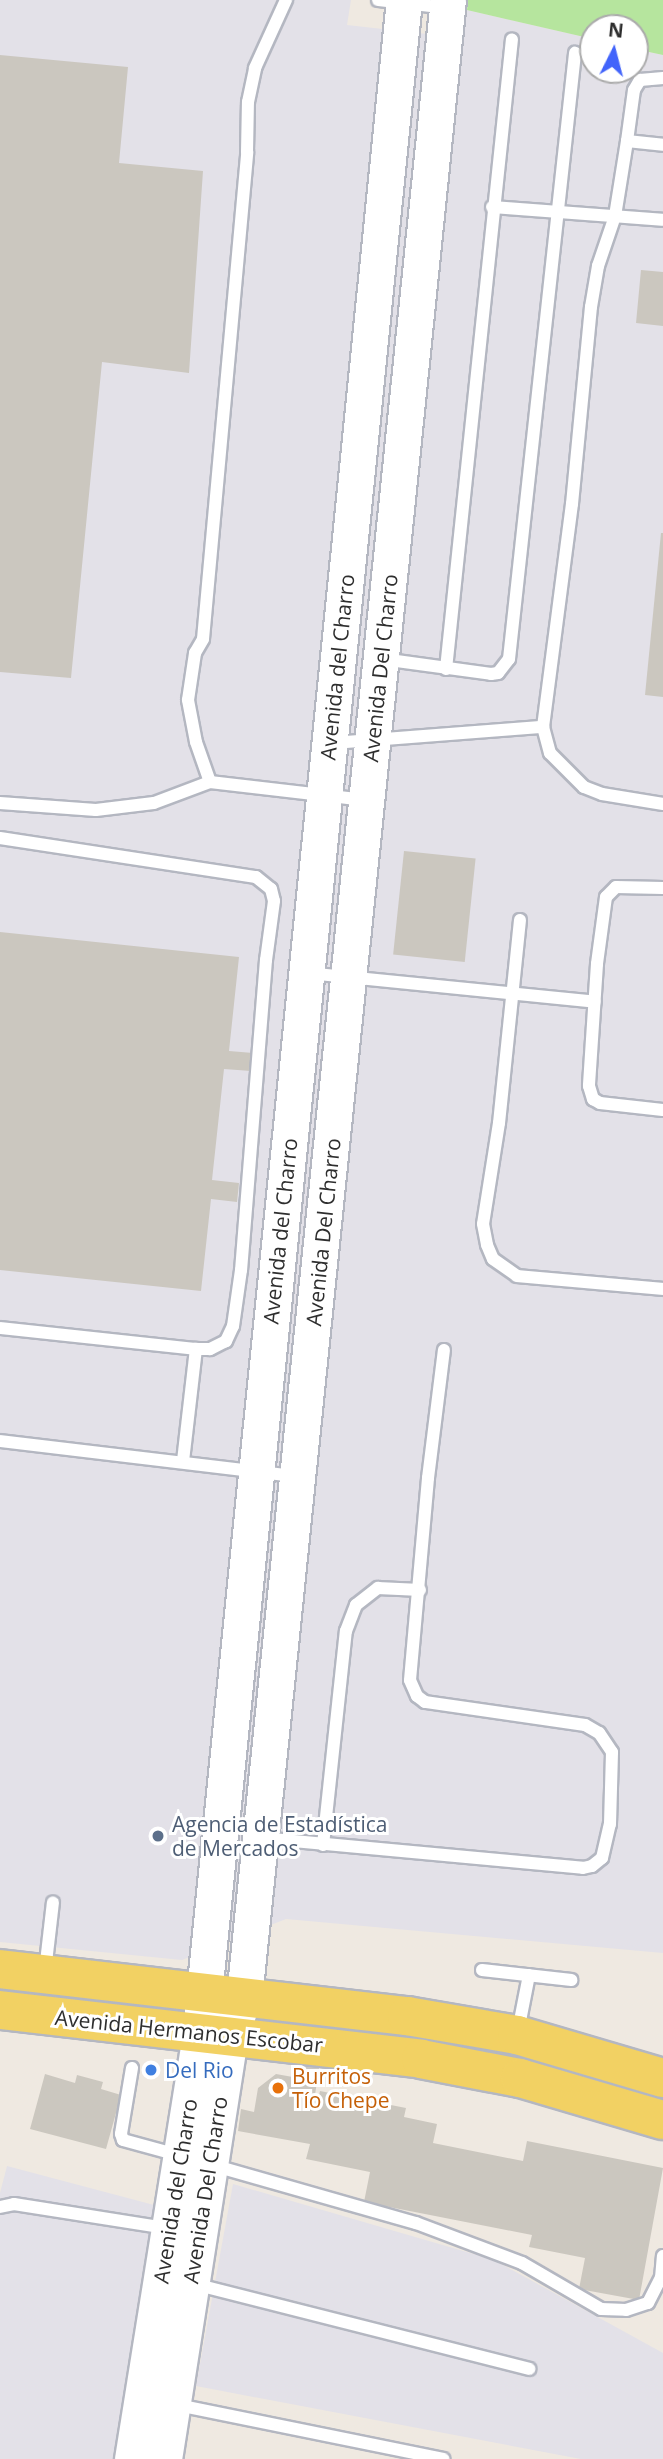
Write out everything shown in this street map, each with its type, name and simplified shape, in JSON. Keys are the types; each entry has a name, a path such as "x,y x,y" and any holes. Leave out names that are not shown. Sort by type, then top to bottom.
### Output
{"main road":[{"name":"Avenida Hermanos Escobar","path":"0,1969 407,2016 517,2035 663,2078"},
{"path":"41,2015 45,1974"},
{"name":"Avenida Hermanos Escobar","path":"0,2010 215,2034 473,2068 531,2081 663,2120"}],"street":[{"name":"Avenida del Charro","path":"132,2459 157,2403 176,2279 169,2229 194,2160 215,2034 204,1992 329,744 395,1"},
{"name":"Avenida Del Charro","path":"215,2034 244,1997 448,4"},
{"path":"219,1835 260,1838"},
{"name":"Avenida Del Charro","path":"176,2279 194,2160"},
{"path":"157,2403 164,2459"}],"lane":[{"path":"210,782 196,742 188,700 195,653 203,639 247,152 248,102 255,68 286,0"},
{"path":"395,1 448,4"},
{"path":"446,668 492,207 512,38"},
{"path":"381,659 491,674 506,667 509,659 575,52"},
{"path":"663,78 640,80 634,90 615,216 603,247 591,307 572,504 543,727 550,753 584,787 602,794 663,804"},
{"path":"627,141 663,145"},
{"path":"492,207 663,220"},
{"path":"329,744 543,727"},
{"path":"0,803 96,810 155,803 210,782 367,800"},
{"path":"0,838 256,877 271,889 274,901 266,960 241,1270 233,1326 226,1340 219,1346 195,1349 0,1328"},
{"path":"663,888 616,887 606,897 589,1086 593,1099 621,1107 663,1110"},
{"path":"520,920 499,1123 483,1224 493,1259 517,1276 663,1289"},
{"path":"306,973 595,1002"},
{"path":"183,1461 195,1349"},
{"path":"260,1838 583,1868 592,1866 602,1858 610,1824 612,1752 599,1733 585,1725 425,1702 417,1696 410,1680 428,1478 444,1350"},
{"path":"0,1441 298,1476"},
{"path":"323,1845 346,1632 356,1605 378,1588 420,1590"},
{"path":"45,1974 53,1902"},
{"path":"482,1970 571,1980"},
{"path":"517,2035 529,1975"},
{"path":"132,2068 121,2134 123,2140 416,2223 522,2263 601,2309 626,2310 648,2303 661,2278 663,2256"},
{"path":"0,2207 14,2204 169,2229"},
{"path":"176,2279 529,2369"},
{"path":"157,2403 443,2459"}],"shaded area":[{"path":"0,0 351,0 347,25 463,38 467,10 579,36 579,84 649,84 649,52 663,55 663,1953 286,1919 182,1960 0,1942"},
{"path":"7,2166 154,2205 117,2459 0,2459 0,2193"},
{"path":"233,2184 494,2260 663,2353 663,2459 581,2459 196,2386"}],"green space":[{"path":"468,0 663,0 663,55 649,52 649,14 579,14 579,36 467,10"}],"building":[{"path":"0,55 128,67 119,163 203,171 189,373 102,362 71,678 0,672"},
{"path":"641,270 663,272 663,326 636,323"},
{"path":"663,533 663,697 645,695"},
{"path":"404,851 476,859 465,962 393,954"},
{"path":"0,932 239,957 229,1051 253,1053 251,1071 224,1069 212,1180 239,1183 237,1202 211,1199 201,1291 0,1270"},
{"path":"306,2065 319,2068 315,2095 319,2095 320,2091 406,2108 404,2117 437,2124 433,2143 523,2161 527,2141 663,2168 639,2300 579,2289 585,2258 529,2247 532,2235 364,2202 370,2172 306,2159 310,2144 238,2131 241,2109 254,2112 258,2088 276,2074 304,2079"},
{"path":"45,2074 75,2083 77,2075 103,2082 101,2089 121,2095 106,2149 30,2129"}],"place":[{"name":"Agencia de Estadística de Mercados","path":"158,1836"},
{"name":"Del Rio","path":"151,2070"},
{"name":"Burritos Tío Chepe","path":"278,2088"}]}
